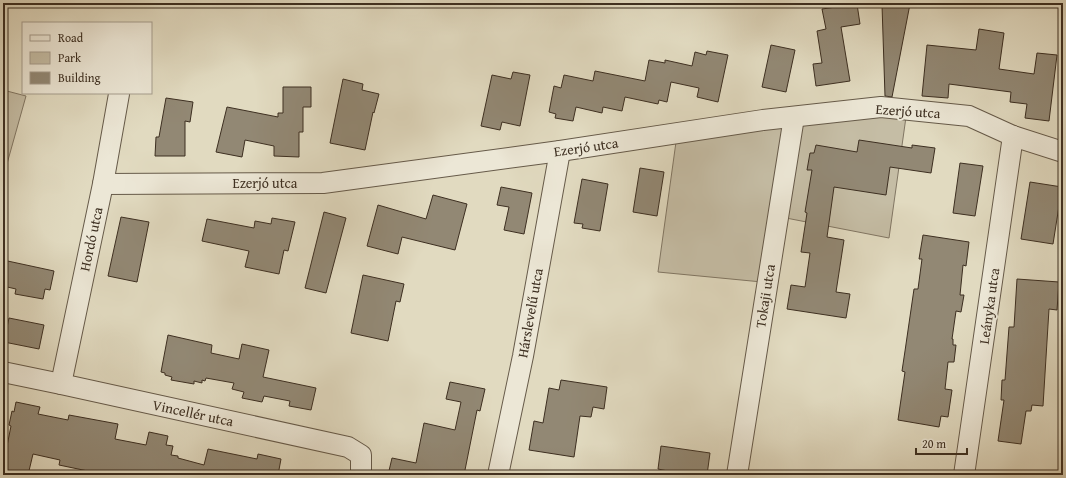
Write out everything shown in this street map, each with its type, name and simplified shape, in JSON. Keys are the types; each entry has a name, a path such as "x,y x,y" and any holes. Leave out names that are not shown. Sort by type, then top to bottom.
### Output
{"street":[{"name":"Hordó utca","path":"61,384 103,184 119,94"},
{"name":"Ezerjó utca","path":"103,184 323,183 560,151 764,120 881,108 969,116 1013,136 1063,152"},
{"name":"Tokaji utca","path":"736,475 794,117"},
{"name":"Leányka utca","path":"964,475 1013,136"},
{"name":"Hárslevelű utca","path":"498,475 522,356 560,151"},
{"name":"Vincellér utca","path":"3,372 348,447 361,455 361,475"}],"green space":[{"path":"3,90 26,96 3,178"},
{"path":"875,113 906,117 889,238 786,218 801,121"},
{"path":"788,124 762,282 658,272 676,142"}],"building":[{"path":"857,4 860,24 841,27 850,81 816,86 813,64 822,63 817,31 826,29 822,9"},
{"path":"910,4 892,97 885,96 882,5"},
{"path":"979,29 1004,33 999,69 1034,74 1037,53 1057,55 1049,121 1025,118 1027,104 1010,102 1011,92 949,84 948,98 922,96 927,45 976,50"},
{"path":"771,45 795,50 786,92 762,87"},
{"path":"707,51 728,55 718,102 697,97 699,88 671,82 667,102 659,100 658,104 625,97 622,111 603,107 602,113 576,107 573,121 555,118 556,114 549,112 554,86 561,88 564,75 593,81 595,71 645,81 649,60 665,63 665,60 692,66 695,52 706,55"},
{"path":"513,72 530,75 520,126 502,122 500,130 481,126 492,75 511,79"},
{"path":"343,79 363,84 362,90 379,94 374,113 373,112 365,150 330,143"},
{"path":"283,87 311,87 311,107 303,107 303,132 299,132 299,157 274,156 274,146 245,140 242,157 216,152 227,107 278,117 278,113 283,113"},
{"path":"166,98 193,102 190,122 185,121 185,156 155,156 156,137 159,137"},
{"path":"859,140 912,148 912,145 935,148 931,173 890,167 886,195 834,187 827,237 844,240 836,292 850,294 846,318 787,309 791,285 805,287 810,253 801,252 807,213 805,212 812,170 807,170 810,153 814,153 816,145 857,152"},
{"path":"960,163 983,166 975,216 953,213"},
{"path":"640,168 664,172 657,216 633,212"},
{"path":"582,179 608,184 600,231 582,228 583,224 574,223"},
{"path":"1030,182 1062,187 1053,244 1021,239"},
{"path":"501,187 532,193 524,234 504,230 509,207 497,205"},
{"path":"433,195 467,204 455,250 402,237 398,254 367,246 378,205 426,219"},
{"path":"324,212 346,218 326,293 305,288"},
{"path":"121,217 149,222 137,282 108,276"},
{"path":"272,218 295,222 288,251 284,250 279,274 245,267 249,251 202,241 207,219 254,228 255,221 271,224"},
{"path":"923,235 969,242 966,266 963,265 960,295 964,295 961,312 956,311 952,339 953,345 956,345 954,362 948,362 945,389 952,390 948,417 941,416 939,427 898,420 905,372 902,371 914,289 918,289 922,259 919,259"},
{"path":"3,260 54,271 50,290 45,289 43,299 15,294 16,289 3,286"},
{"path":"363,275 404,284 400,302 396,301 388,341 351,333"},
{"path":"1017,279 1059,282 1057,310 1049,309 1043,406 1032,405 1031,411 1026,411 1021,444 998,441 1004,400 1001,400 1002,380 1005,380 1009,327 1014,327"},
{"path":"9,318 44,325 39,349 4,342"},
{"path":"168,335 212,345 211,353 239,359 242,344 269,350 263,377 316,388 311,410 289,406 290,401 264,396 262,402 242,398 244,392 232,389 234,383 206,378 205,381 202,380 202,383 194,381 194,384 171,380 172,377 161,372"},
{"path":"561,380 607,387 604,409 593,407 591,417 580,416 574,457 529,450 534,421 543,423 549,388 559,390"},
{"path":"450,382 485,389 480,411 477,410 464,475 388,475 392,458 416,463 424,423 455,430 461,402 446,399"},
{"path":"16,402 40,407 38,414 68,420 69,415 118,424 115,439 146,445 149,432 168,436 166,445 173,446 171,455 204,465 208,449 257,459 258,454 281,459 278,475 107,475 59,465 60,460 33,454 28,475 3,475 3,455 5,456 11,426 9,425 12,411 14,412"},
{"path":"661,446 710,453 707,475 667,475 668,471 658,469"}]}
